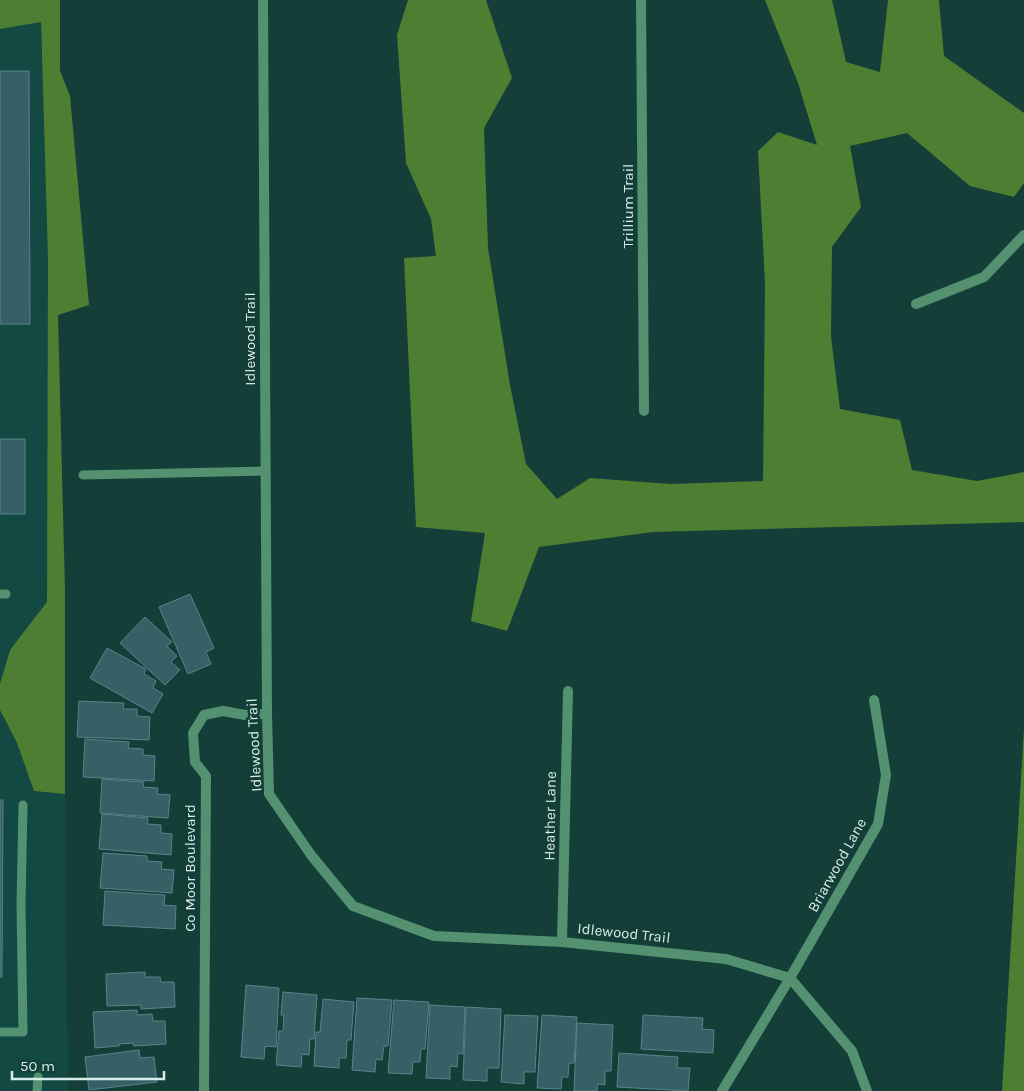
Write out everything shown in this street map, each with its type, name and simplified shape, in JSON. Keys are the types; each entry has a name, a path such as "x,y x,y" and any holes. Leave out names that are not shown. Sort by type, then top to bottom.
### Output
{"street":[{"name":"Idlewood Trail","path":"263,0 269,794 311,855 353,906 434,936 562,942 726,959 790,978"},
{"name":"Trillium Trail","path":"641,0 644,411"},
{"path":"916,304 984,277 1024,235"},
{"name":"Heather Lane","path":"562,942 568,691"},
{"name":"Briarwood Lane","path":"790,978 878,824 886,775 874,700"},
{"name":"Co Moor Boulevard","path":"204,1091 206,776 195,762 193,733 204,715 223,712 245,715 267,714"},
{"path":"722,1091 790,978 852,1051 866,1091"}],"lane":[{"path":"83,475 266,471"},
{"path":"0,1032 23,1032 21,904 23,805"},
{"path":"37,1091 38,1077"}],"shaded area":[{"path":"0,0 40,0 48,260 49,464 47,603 10,650 0,684"},
{"path":"0,710 17,743 34,791 65,794 68,1091 0,1091"}],"green space":[{"path":"0,0 60,0 60,71 70,96 89,305 58,315 65,590 65,794 34,791 17,743 0,710 0,684 10,650 47,602 48,260 41,22 0,29"},
{"path":"408,0 486,0 512,78 484,128 488,248 510,385 526,464 557,499 590,478 670,484 763,481 765,283 758,151 778,132 817,145 798,83 765,0 832,0 846,62 880,72 888,0 939,0 944,56 1024,113 1024,183 1014,197 970,186 907,133 850,146 861,207 832,247 831,336 840,409 900,420 912,470 977,481 1024,472 1024,522 653,532 539,547 507,631 471,621 485,533 416,527 404,258 436,256 431,219 406,163 397,35"},
{"path":"1024,728 1024,1091 1002,1091"}],"building":[{"path":"0,71 29,71 30,324 0,324"},
{"path":"0,439 25,439 25,514 0,514"},
{"path":"190,594 214,648 206,652 211,664 188,674 159,607"},
{"path":"145,617 172,642 167,646 177,656 171,662 180,670 165,685 120,643"},
{"path":"107,648 146,669 144,674 156,681 153,688 163,694 152,713 90,678"},
{"path":"79,701 124,703 123,709 137,709 137,716 150,717 149,740 77,737"},
{"path":"85,739 129,742 128,748 143,749 143,755 155,756 154,781 83,777"},
{"path":"102,779 144,782 143,787 158,788 157,794 170,795 168,818 100,813"},
{"path":"0,800 3,800 2,977 0,977"},
{"path":"102,814 148,818 147,824 161,825 161,833 172,834 171,855 99,849"},
{"path":"103,853 147,856 147,861 162,862 161,869 174,870 172,893 100,888"},
{"path":"105,891 165,895 164,905 176,906 175,929 103,925"},
{"path":"145,972 145,977 160,977 161,982 174,982 175,1007 141,1009 141,1005 107,1006 106,974"},
{"path":"246,985 279,988 276,1047 265,1046 264,1059 241,1057"},
{"path":"283,992 317,995 314,1039 310,1039 309,1055 302,1054 301,1067 276,1065 279,1031 283,1031 284,1015 281,1015"},
{"path":"357,998 392,1000 388,1046 384,1046 382,1060 376,1059 375,1072 352,1070"},
{"path":"323,999 354,1002 351,1040 347,1040 346,1058 339,1058 339,1068 314,1066 316,1032 320,1032"},
{"path":"394,1000 429,1002 425,1049 421,1049 420,1062 413,1062 412,1074 388,1073"},
{"path":"430,1005 465,1007 463,1054 458,1053 457,1067 450,1066 450,1079 426,1078"},
{"path":"466,1007 501,1009 499,1068 487,1068 487,1081 463,1080"},
{"path":"137,1010 137,1015 152,1014 153,1021 165,1021 166,1044 134,1046 133,1043 95,1048 93,1012"},
{"path":"505,1015 538,1016 535,1072 524,1072 524,1084 501,1082"},
{"path":"542,1015 577,1017 574,1063 569,1063 568,1077 562,1077 561,1089 537,1088"},
{"path":"643,1015 703,1018 702,1029 714,1030 713,1053 641,1049"},
{"path":"577,1023 613,1025 611,1071 605,1071 605,1085 598,1084 597,1091 574,1091"},
{"path":"139,1050 140,1058 154,1057 157,1082 89,1090 85,1057"},
{"path":"619,1053 678,1057 677,1068 690,1068 688,1091 617,1087"}]}
